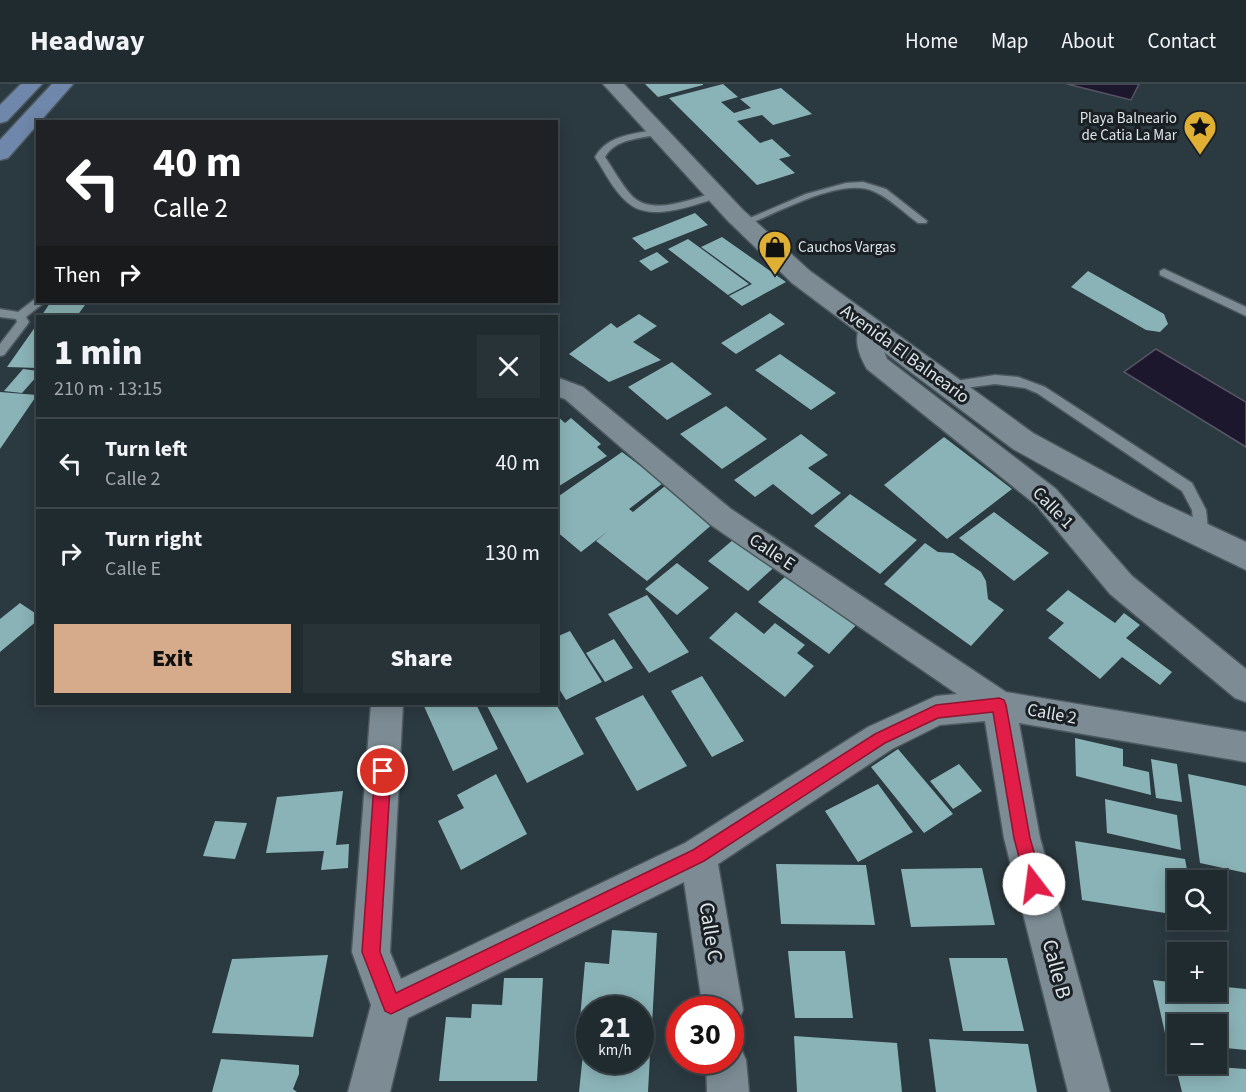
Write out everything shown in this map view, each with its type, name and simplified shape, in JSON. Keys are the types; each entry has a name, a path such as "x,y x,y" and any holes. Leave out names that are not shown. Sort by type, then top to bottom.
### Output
{"main road":[{"path":"0,117 32,84"},
{"path":"0,153 63,84"}],"street":[{"name":"Avenida El Balneario","path":"615,84 743,223 801,277 870,329 1023,441 1200,536 1246,557"},
{"name":"Calle 1","path":"870,329 869,345 876,363 1046,497 1121,585 1246,688"},
{"name":"Calle E","path":"558,387 574,393 721,517 999,705"},
{"path":"369,1092 391,1005 371,952 387,705"},
{"name":"Calle 2","path":"391,1005 698,855 880,738 936,711 999,705 1246,747"},
{"name":"Calle B","path":"999,705 1022,838 1089,1092"},
{"name":"Calle C","path":"698,855 721,996"},
{"path":"727,1074 728,1092"}],"lane":[{"path":"659,132 610,144 602,150 600,157 632,202 643,208 655,209 717,195"},
{"path":"743,223 836,186 857,184 876,188 922,221"},
{"path":"1164,273 1246,312"},
{"path":"0,313 20,316 38,303"},
{"path":"0,352 22,322 20,316"},
{"path":"949,387 1002,378 1023,382 1041,390 1187,488 1198,504 1202,518 1200,536"}],"shaded area":[{"path":"1067,84 1139,84 1131,100"},
{"path":"1156,349 1246,402 1246,447 1124,372"}],"building":[{"path":"645,84 703,84 703,85 658,97"},
{"path":"723,84 738,97 721,102 734,113 751,108 740,99 781,88 812,114 773,125 762,115 737,121 760,143 772,139 791,156 779,159 795,173 757,185 669,98"},
{"path":"695,213 708,225 645,250 632,238"},
{"path":"722,237 786,282 742,306 729,296 752,284 701,247"},
{"path":"688,239 749,284 728,295 668,249"},
{"path":"657,252 669,262 651,271 639,261"},
{"path":"1088,271 1164,314 1168,324 1160,332 1146,330 1071,287"},
{"path":"50,303 85,305 78,315 42,315"},
{"path":"770,313 785,324 736,354 721,343"},
{"path":"639,314 657,326 633,342 661,360 609,382 569,354 611,323 617,328"},
{"path":"36,326 36,368 7,367"},
{"path":"780,354 836,393 811,410 755,370"},
{"path":"672,362 712,394 667,420 628,387"},
{"path":"23,369 36,371 36,377 22,393 4,391"},
{"path":"0,392 36,395 36,396 0,449"},
{"path":"726,406 767,439 722,469 680,434"},
{"path":"558,417 565,423 571,418 601,444 597,447 607,456 558,487"},
{"path":"801,434 828,455 808,468 841,493 812,515 773,484 755,497 734,480"},
{"path":"944,437 1012,489 947,539 884,485"},
{"path":"622,452 663,483 629,509 633,512 665,486 715,522 647,581 596,541 608,531 581,552 558,533 558,497"},
{"path":"850,494 917,540 880,574 814,526"},
{"path":"994,512 1049,553 1014,581 959,538"},
{"path":"740,534 780,562 748,591 708,561"},
{"path":"925,543 938,552 953,553 981,572 986,581 988,599 1004,610 971,646 884,584"},
{"path":"677,563 709,588 677,615 645,589"},
{"path":"789,573 859,622 829,654 758,602"},
{"path":"1068,590 1115,623 1124,613 1140,625 1126,638 1172,672 1160,685 1122,657 1100,679 1048,638 1064,623 1046,610"},
{"path":"647,595 689,652 649,673 608,614"},
{"path":"20,603 36,614 36,622 0,652 0,619"},
{"path":"736,612 764,634 775,623 805,645 797,653 814,666 785,697 709,638"},
{"path":"570,631 602,682 566,700 558,687 558,636"},
{"path":"614,639 633,668 605,682 586,653"},
{"path":"702,676 744,741 712,757 671,691"},
{"path":"643,695 687,766 637,791 595,718"},
{"path":"423,705 476,705 498,749 453,771"},
{"path":"487,705 557,705 584,754 527,783"},
{"path":"1075,738 1123,749 1123,766 1149,772 1151,795 1076,776"},
{"path":"898,749 953,814 924,833 871,767"},
{"path":"1151,759 1177,764 1182,802 1156,798"},
{"path":"959,764 982,791 953,809 930,781"},
{"path":"496,774 527,834 461,870 438,821 464,808 457,795"},
{"path":"1188,774 1246,786 1246,873 1200,863"},
{"path":"878,784 913,832 858,862 825,811"},
{"path":"343,791 336,845 349,844 348,868 321,870 324,851 266,853 277,797"},
{"path":"1105,799 1177,815 1181,850 1107,833"},
{"path":"215,821 247,823 235,859 203,856"},
{"path":"1075,841 1185,859 1187,870 1167,870 1167,913 1082,900"},
{"path":"776,864 866,865 875,925 781,924"},
{"path":"982,868 995,925 911,927 901,869"},
{"path":"612,930 657,933 654,996 582,996 585,962 609,964"},
{"path":"788,951 845,951 853,1018 795,1018"},
{"path":"328,955 313,1037 212,1033 232,959"},
{"path":"949,958 1007,958 1024,1031 963,1031"},
{"path":"504,978 543,978 537,1081 439,1081 446,1017 471,1018 472,1004 502,1005"},
{"path":"1153,980 1167,982 1167,1002 1227,1002 1227,987 1246,989 1246,1050 1227,1048 1227,1014 1167,1014 1167,1042"},
{"path":"794,1036 897,1043 902,1092 797,1092"},
{"path":"929,1039 1028,1044 1037,1092 936,1092"},
{"path":"221,1059 299,1065 299,1074 293,1089 297,1092 212,1092"},
{"path":"1227,1068 1246,1069 1246,1092 1182,1092 1178,1074 1227,1074"},
{"path":"581,1074 649,1074 648,1092 579,1092"}],"place":[{"name":"Playa Balneario de Catia La Mar","path":"1200,156"},
{"name":"Cauchos Vargas","path":"775,276"}],"route":[{"path":"383,771 371,952 391,1005 698,855 880,738 936,711 999,705 1022,838 1034,884"}]}
